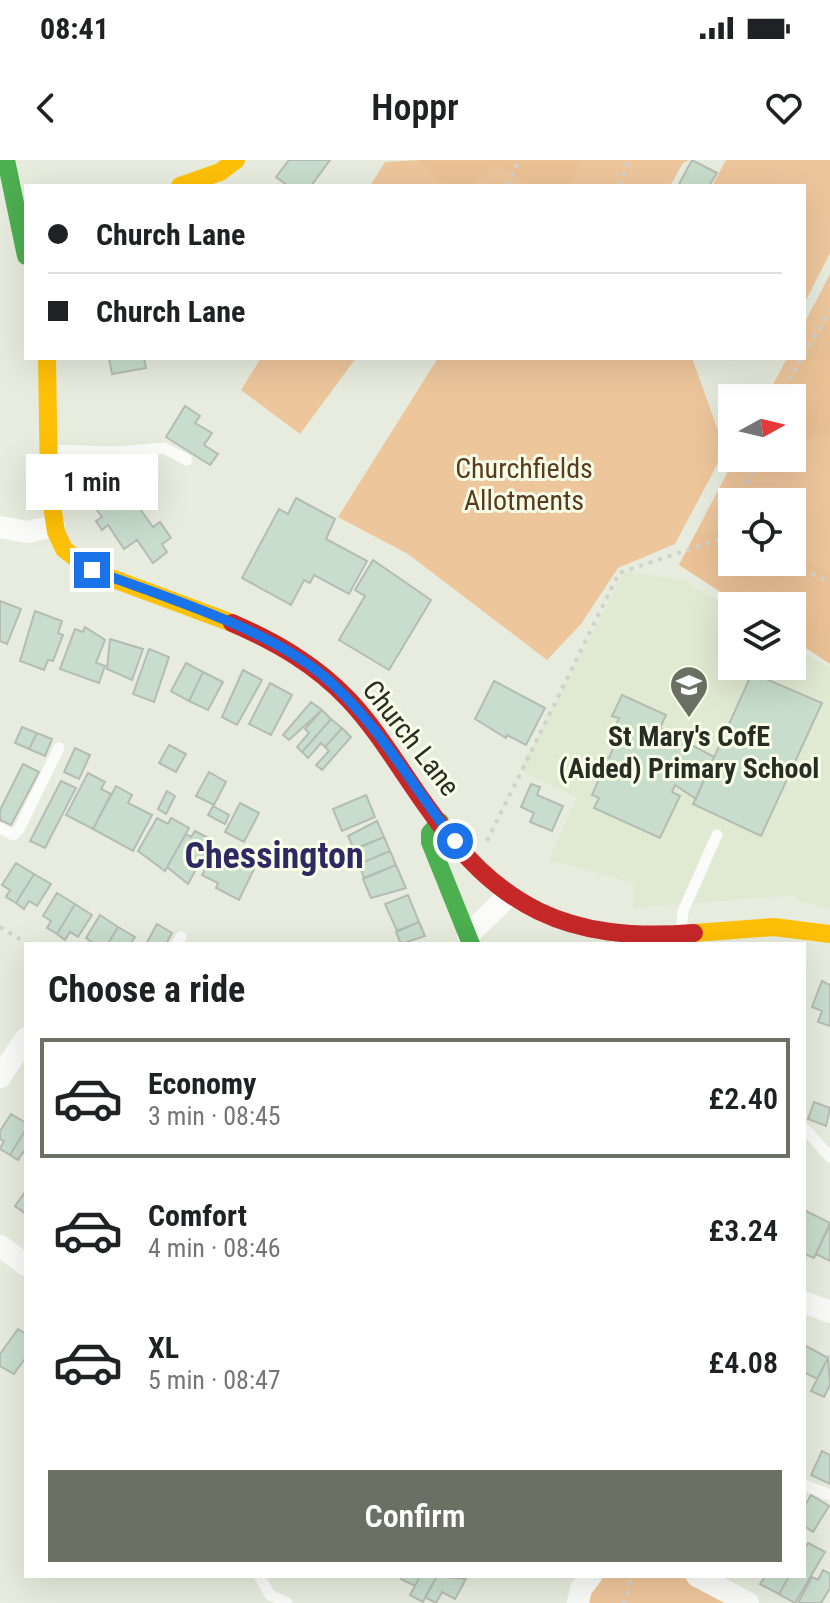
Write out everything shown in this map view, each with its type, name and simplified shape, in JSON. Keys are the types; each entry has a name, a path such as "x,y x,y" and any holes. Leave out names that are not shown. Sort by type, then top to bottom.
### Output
{"street":[{"path":"6,160 4,184 23,230"},
{"path":"186,184 220,172 236,160"},
{"path":"0,527 28,532 54,526 47,360"},
{"name":"Church Lane","path":"54,526 65,551 78,563 271,640 321,674 369,726 471,864 508,896 551,918 630,934 681,934 756,925 813,929 830,934"},
{"path":"440,822 430,833 430,842 470,940 508,896"},
{"path":"0,1077 24,1041"},
{"path":"0,1246 24,1264"},
{"path":"806,1303 830,1312"},
{"path":"578,1603 589,1578"},
{"path":"701,1578 748,1603"}],"lane":[{"path":"50,450 116,452 164,448 187,460"},
{"path":"0,828 13,835 19,829 59,748"},
{"path":"681,934 683,911 717,835"},
{"path":"806,1130 830,1157"},
{"path":"806,1486 830,1495"},
{"path":"260,1578 270,1595 287,1603"}],"path":[{"path":"509,184 519,160"},
{"path":"622,184 628,160"},
{"path":"806,352 830,310"},
{"path":"788,384 801,360"},
{"path":"471,864 485,844 619,573 718,542"},
{"path":"806,572 830,582"},
{"path":"0,927 25,942"},
{"path":"622,1603 630,1588 630,1578"}],"shaded area":[{"path":"419,160 581,160 570,184 531,184 496,166 472,184 443,184"},
{"path":"830,316 830,433 806,439 806,384 789,384 806,360"},
{"path":"696,533 718,535 718,576 806,576 806,562 830,573 830,664 806,648 806,592 720,592 679,565"},
{"name":"St Mary's CofE (Aided) Primary School","path":"625,572 683,580 718,601 718,680 806,680 806,653 830,668 830,909 796,900 795,895 633,908 634,883 549,860 577,797 520,770"}],"green space":[{"path":"689,160 683,163 671,184 371,184 385,162"},
{"path":"726,160 830,160 830,253 806,300 806,184 713,184"},
{"path":"830,274 830,652 806,623 806,592 753,592 679,565 718,490 718,576 806,576 806,488 719,488 728,472 806,472 806,384 773,384 786,360 806,360 806,320"},
{"path":"260,360 355,360 300,434 241,390"},
{"name":"Churchfields Allotments","path":"437,360 693,360 718,430 718,463 675,544 618,568 581,624 547,660 408,554 338,517"},
{"path":"590,1578 708,1578 748,1603 578,1603"}],"building":[{"path":"289,160 330,160 312,184 285,184 276,177"},
{"path":"692,160 717,173 710,184 679,184"},
{"path":"109,360 144,360 146,368 112,374"},
{"path":"185,406 200,416 195,423 212,433 204,445 218,454 210,465 166,437"},
{"path":"125,488 153,527 160,522 171,538 162,544 167,552 153,563 137,540 124,549 108,525 102,530 96,521 102,517 96,509"},
{"path":"296,498 335,519 326,539 367,561 349,594 314,575 310,583 304,580 291,605 242,578 279,509 288,514"},
{"path":"373,560 431,600 389,670 339,640 365,596 355,590"},
{"path":"0,601 21,609 7,644 0,641"},
{"path":"35,611 62,621 58,633 63,635 53,661 48,660 44,670 20,661"},
{"path":"85,627 105,640 96,663 105,666 99,683 60,669 75,629 83,632"},
{"path":"110,639 143,649 132,680 107,669"},
{"path":"149,649 169,657 154,702 133,694"},
{"path":"186,663 203,672 189,701 171,691"},
{"path":"243,670 262,680 237,725 222,717"},
{"path":"203,672 223,682 208,710 189,701"},
{"path":"749,680 768,680 822,703 761,836 693,804"},
{"path":"494,681 545,708 526,745 507,735 506,738 475,719"},
{"path":"270,683 292,695 271,735 249,724"},
{"path":"622,695 666,715 660,728 714,757 696,799 675,785 672,792 680,796 660,838 594,808 599,798 592,795 600,777 594,775 603,756 609,758 617,739 611,737 619,718 612,716"},
{"path":"311,702 322,710 289,740 283,735"},
{"path":"322,710 331,719 302,752 297,747 309,733 305,729"},
{"path":"331,719 342,728 325,747 321,743 308,758 302,752"},
{"path":"22,727 37,733 29,749 15,743"},
{"path":"342,728 351,737 322,770 316,765 329,751 325,747"},
{"path":"37,733 52,739 45,756 29,749"},
{"path":"169,745 186,754 176,772 159,763"},
{"path":"75,748 90,755 79,779 64,772"},
{"path":"23,764 39,772 11,825 0,820 0,810"},
{"path":"209,772 226,782 214,805 196,796"},
{"path":"88,773 105,782 101,789 111,794 93,829 66,815"},
{"path":"61,781 76,788 45,848 30,841"},
{"path":"531,784 540,787 537,795 563,806 552,831 530,822 534,813 521,807"},
{"path":"116,786 132,795 128,803 152,815 133,851 93,829"},
{"path":"167,791 175,796 166,814 158,809"},
{"path":"366,795 375,817 342,831 333,809"},
{"path":"240,803 259,813 244,842 225,832"},
{"path":"213,806 229,815 225,824 208,815"},
{"path":"157,818 168,824 171,818 189,828 165,871 138,851"},
{"path":"377,821 384,837 354,849 348,836"},
{"path":"195,831 212,840 188,884 167,867 186,834 191,837"},
{"path":"384,837 390,851 357,865 351,851"},
{"path":"216,848 233,857 235,852 257,863 239,900 216,888 218,883 202,875"},
{"path":"390,851 396,865 364,878 359,864"},
{"path":"16,863 34,874 16,903 6,897 10,890 2,885"},
{"path":"396,865 406,888 371,898 363,879"},
{"path":"34,874 51,884 37,906 29,901 24,909 16,903"},
{"path":"57,893 75,904 57,934 47,928 51,921 43,916"},
{"path":"408,895 419,922 397,931 385,904"},
{"path":"75,904 92,915 78,937 70,932 65,940 57,934"},
{"path":"100,915 118,927 109,942 91,942 86,938"},
{"path":"419,922 425,936 400,942 396,932"},
{"path":"157,924 172,933 167,942 147,942"},
{"path":"118,927 135,937 131,942 109,942"},
{"path":"822,981 830,985 830,1026 818,1022 822,1011 812,1007"},
{"path":"814,1102 830,1108 826,1126 808,1119"},
{"path":"11,1114 24,1122 24,1132 10,1155 0,1149 4,1141 0,1139 0,1131"},
{"path":"24,1132 24,1153 18,1160 10,1155"},
{"path":"24,1193 24,1213 15,1206"},
{"path":"806,1211 830,1223 814,1258 806,1255"},
{"path":"830,1225 830,1261 816,1254"},
{"path":"18,1329 24,1333 24,1360 14,1374 0,1366 0,1354"},
{"path":"806,1346 828,1358 817,1379 806,1373"},
{"path":"828,1358 830,1385 824,1397 811,1391"},
{"path":"822,1451 830,1455 830,1484 811,1475"},
{"path":"811,1495 829,1506 813,1532 806,1527 806,1504"},
{"path":"808,1543 825,1552 795,1603 779,1594 788,1578 806,1578"},
{"path":"823,1570 830,1574 830,1588 821,1603 798,1603 812,1577 818,1580"},
{"path":"402,1578 419,1578 415,1586"},
{"path":"419,1578 436,1578 423,1602 410,1595"},
{"path":"436,1578 466,1579 455,1599 442,1592 436,1603 425,1597"},
{"path":"764,1578 788,1578 779,1594 760,1584"}],"traffic: fast":[{"path":"6,160 24,246"},
{"path":"440,822 430,833 430,842 470,942"}],"traffic: slow":[{"path":"186,184 220,172 236,160"},
{"path":"47,360 49,485 56,532 64,549 92,571 232,623"},
{"path":"694,933 774,927 830,934"}],"traffic: jam":[{"path":"232,623 295,656 336,687 370,724 452,840 508,893 539,911 572,924 609,932 649,935 694,933"}],"place":[{"name":"St Mary's CofE (Aided) Primary School","path":"689,719"}],"district":[{"name":"Chessington","path":"274,856"}],"route":[{"path":"92,570 271,640 321,674 369,726 455,841"}]}
